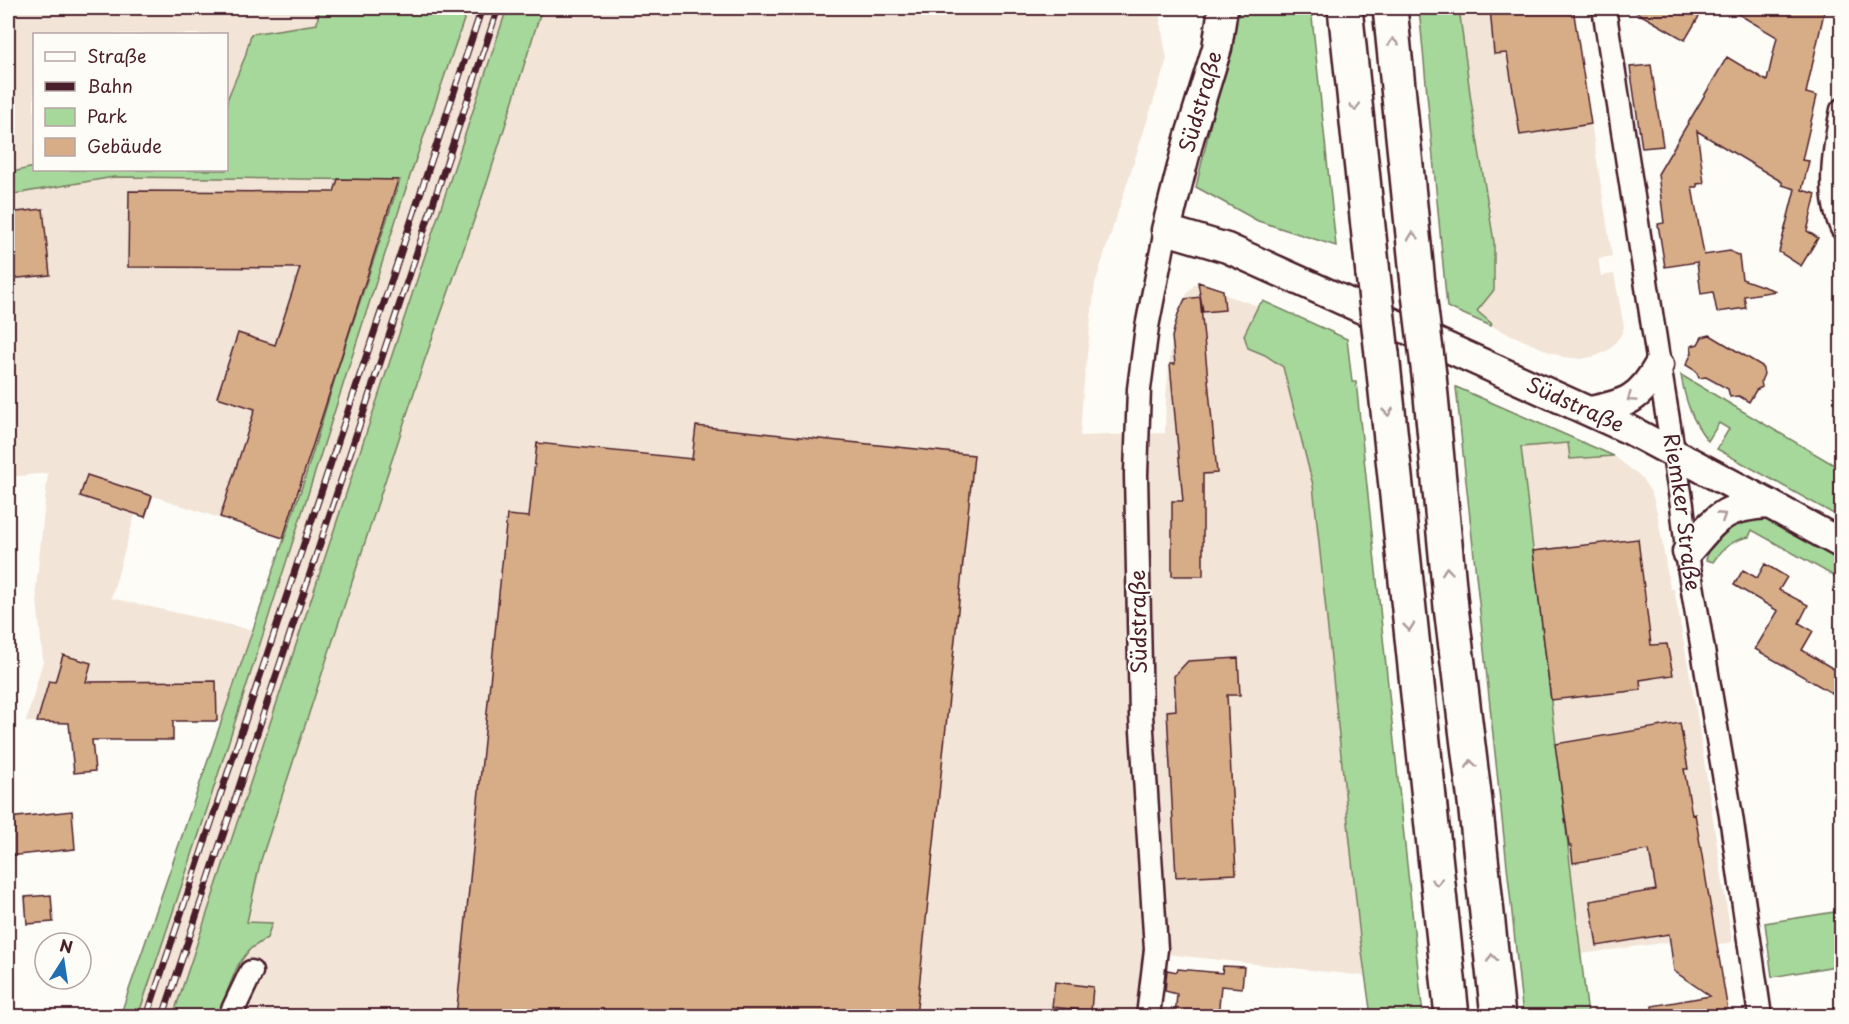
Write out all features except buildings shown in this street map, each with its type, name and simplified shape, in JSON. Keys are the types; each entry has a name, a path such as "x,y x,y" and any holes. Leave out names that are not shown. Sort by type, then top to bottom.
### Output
{"highway":[{"path":"1345,8 1452,1017"},
{"path":"1390,8 1451,608 1498,1017"}],"street":[{"name":"Südstraße","path":"1148,1017 1156,949 1141,715 1136,474 1139,389 1166,230 1189,139 1217,48 1223,8"},
{"name":"Riemker Straße","path":"1604,8 1674,452 1687,552 1731,816 1760,1017"},
{"path":"1842,110 1837,135 1833,183 1834,202 1842,228"},
{"name":"Südstraße","path":"1166,230 1227,248 1590,411 1674,452 1842,544"},
{"path":"1590,411 1615,406 1635,396 1650,381 1659,364"},
{"path":"1687,552 1712,522 1723,513 1743,505 1769,504"},
{"path":"230,1017 251,972"}],"shaded area":[{"path":"8,8 319,8 317,24 252,34 228,98 228,33 33,33 33,167 8,173"},
{"path":"468,8 507,8 173,1016 138,1016 200,831 409,179"},
{"path":"542,8 1160,8 1167,59 1095,283 1080,436 1165,433 1172,337 1178,314 1187,294 1195,284 1199,284 1198,282 1223,290 1223,294 1258,306 1244,335 1248,348 1265,355 1283,367 1313,485 1365,976 1166,954 1162,1016 214,1016 241,959 250,949 267,938 272,923 247,922 260,863 424,362 488,180"},
{"path":"1459,8 1573,8 1612,256 1598,259 1601,276 1614,274 1624,327 1610,349 1596,356 1581,359 1550,352 1491,326 1492,324 1477,311 1471,101"},
{"path":"114,177 400,179 304,481 283,539 153,496 145,517 135,514 111,598 252,630 221,721 26,722 43,661 36,588 48,473 8,477 8,195"},
{"path":"1568,443 1570,459 1614,456 1641,477 1652,494 1670,589 1674,589 1696,709 1732,942 1671,952 1669,942 1581,954 1521,447"}],"green space":[{"path":"319,8 468,8 409,179 200,831 138,1016 120,1016 304,481 339,365 400,180 114,177 8,195 8,173 33,167 33,171 228,171 228,98 245,57 251,34 317,24"},
{"path":"507,8 542,8 488,180 424,362 260,863 247,922 272,923 267,938 250,949 238,965 217,1016 173,1016"},
{"path":"1233,8 1311,8 1336,246 1258,221 1196,187 1230,40"},
{"path":"1419,8 1459,8 1471,101 1494,242 1494,290 1477,311 1492,324 1491,326 1447,307"},
{"path":"1263,301 1347,339 1352,382 1356,382 1423,1016 1371,1016 1360,938 1313,485 1283,367 1265,355 1248,348 1244,335 1258,306"},
{"path":"1681,375 1841,469 1841,518 1717,449 1729,429 1719,423 1708,441 1690,410"},
{"path":"1456,387 1614,456 1570,459 1568,443 1521,447 1588,1016 1523,1016"},
{"path":"1762,517 1841,560 1841,580 1752,530 1749,537 1737,540 1728,546 1713,562 1706,560 1709,546 1722,525"},
{"path":"1841,911 1841,965 1772,977 1765,923"}],"railway":[{"path":"147,1016 482,8"},
{"path":"163,1016 498,8"}]}
